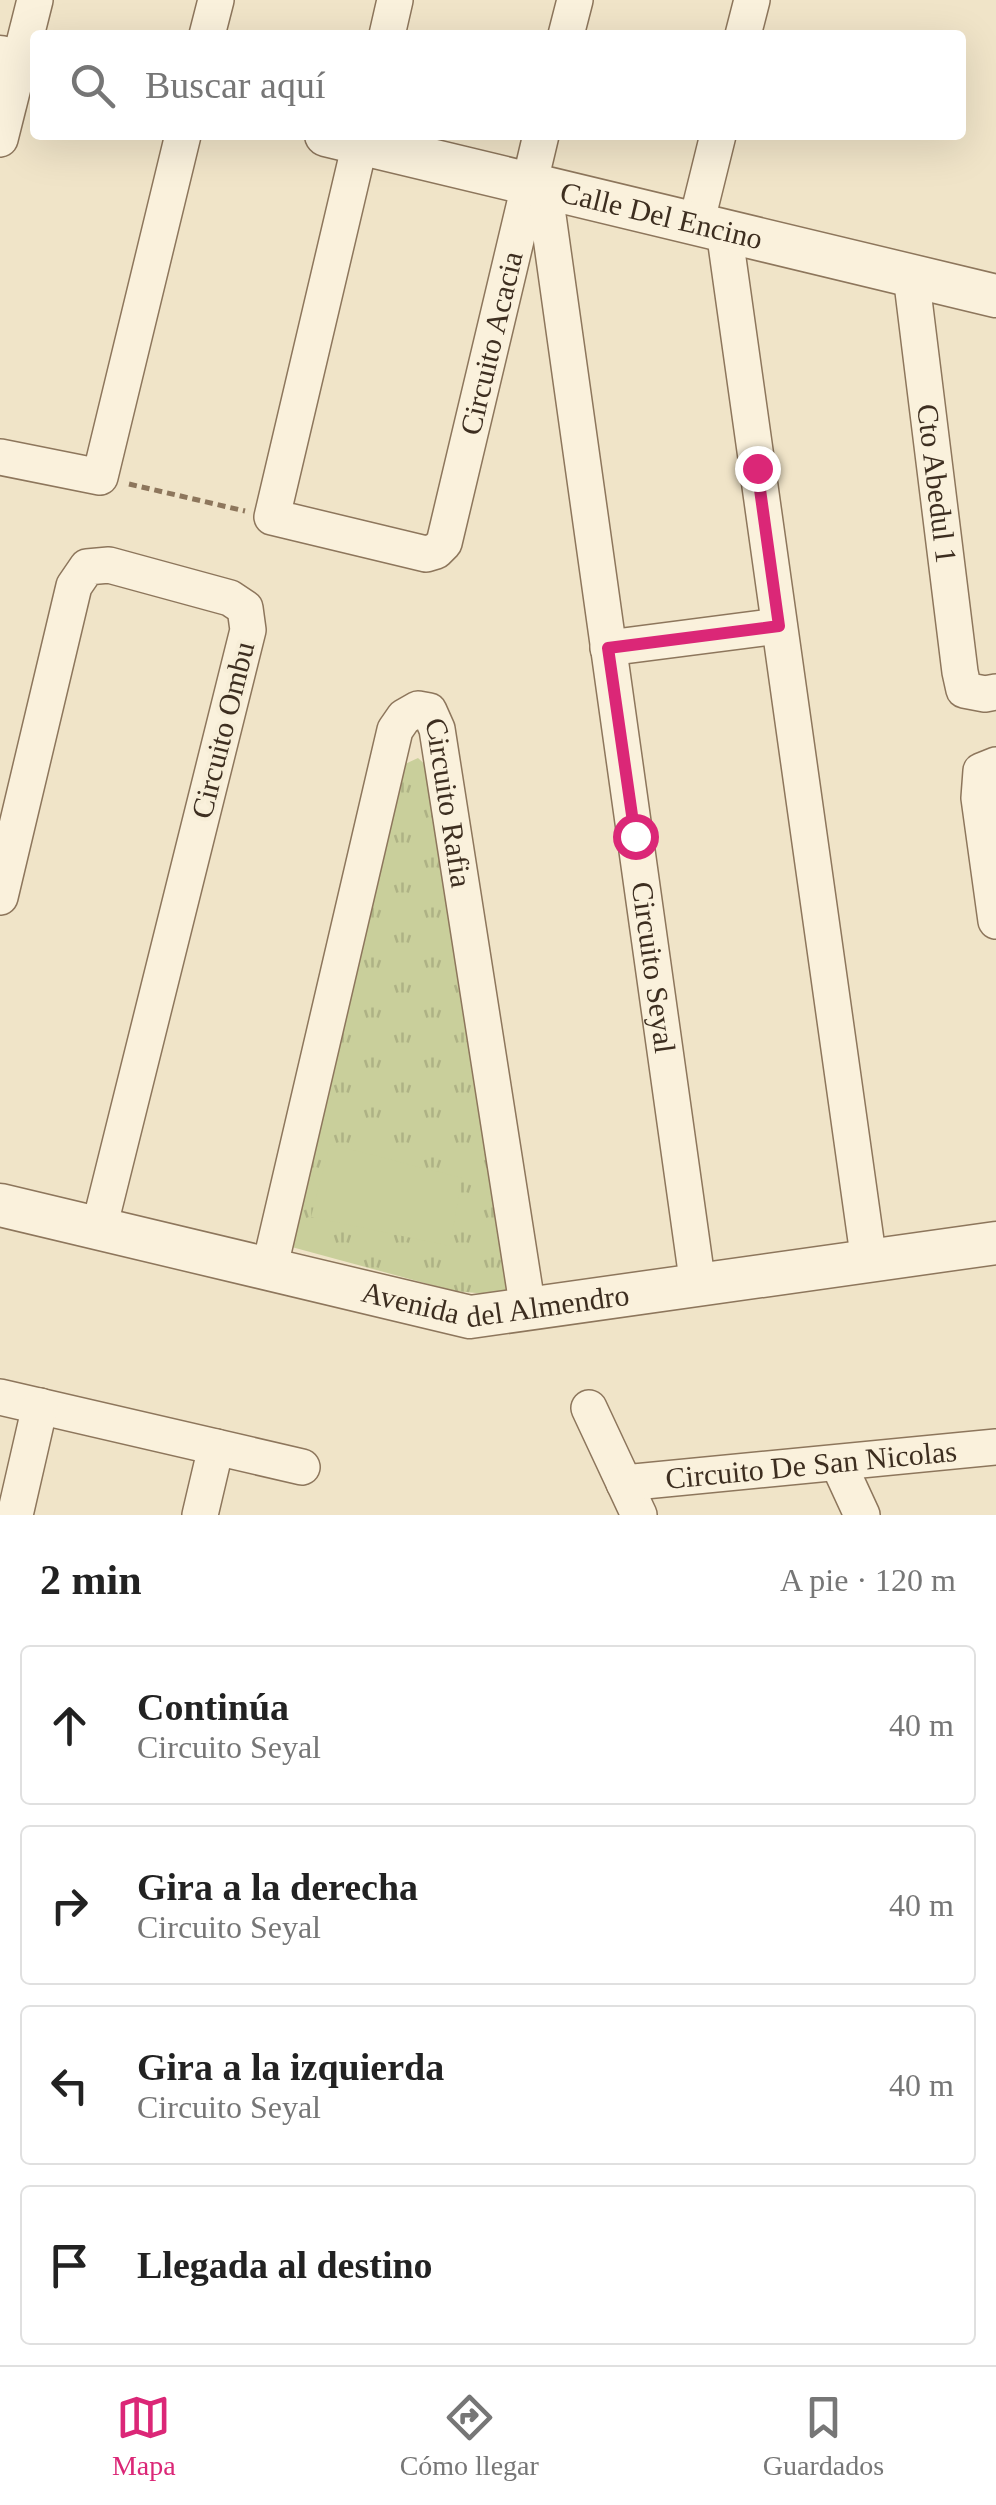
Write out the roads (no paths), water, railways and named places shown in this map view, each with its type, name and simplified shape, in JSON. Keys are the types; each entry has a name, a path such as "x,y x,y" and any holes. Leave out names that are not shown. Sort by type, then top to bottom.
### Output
{"street":[{"path":"0,139 35,0"},
{"path":"209,30 216,0"},
{"path":"387,30 395,0"},
{"path":"567,30 575,0"},
{"path":"744,30 752,0"},
{"path":"0,457 100,478 183,140"},
{"name":"Circuito Acacia","path":"349,140 272,517 426,554 436,551 444,542 536,186 541,140"},
{"name":"Calle Del Encino","path":"357,140 996,296"},
{"path":"718,140 710,227 779,626 868,1262"},
{"name":"Circuito Seyal","path":"536,186 608,648 698,1286"},
{"name":"Cto Abedul 1","path":"911,275 960,672 980,691"},
{"name":"Circuito Ombu","path":"0,897 74,586 86,567 109,565 230,598 246,608 248,630 98,1228"},
{"path":"608,648 779,626"},
{"name":"Circuito Rafia","path":"270,1270 395,730 404,717 418,708 429,711 438,729 528,1310"},
{"path":"988,768 979,798 996,921"},
{"name":"Avenida del Almendro","path":"0,1205 470,1318 996,1243"},
{"path":"0,1397 302,1467"},
{"path":"15,1515 40,1406"},
{"name":"Circuito De San Nicolas","path":"589,1408 632,1499 838,1463 996,1448"},
{"path":"200,1515 216,1447"},
{"path":"838,1463 862,1515"}]}
